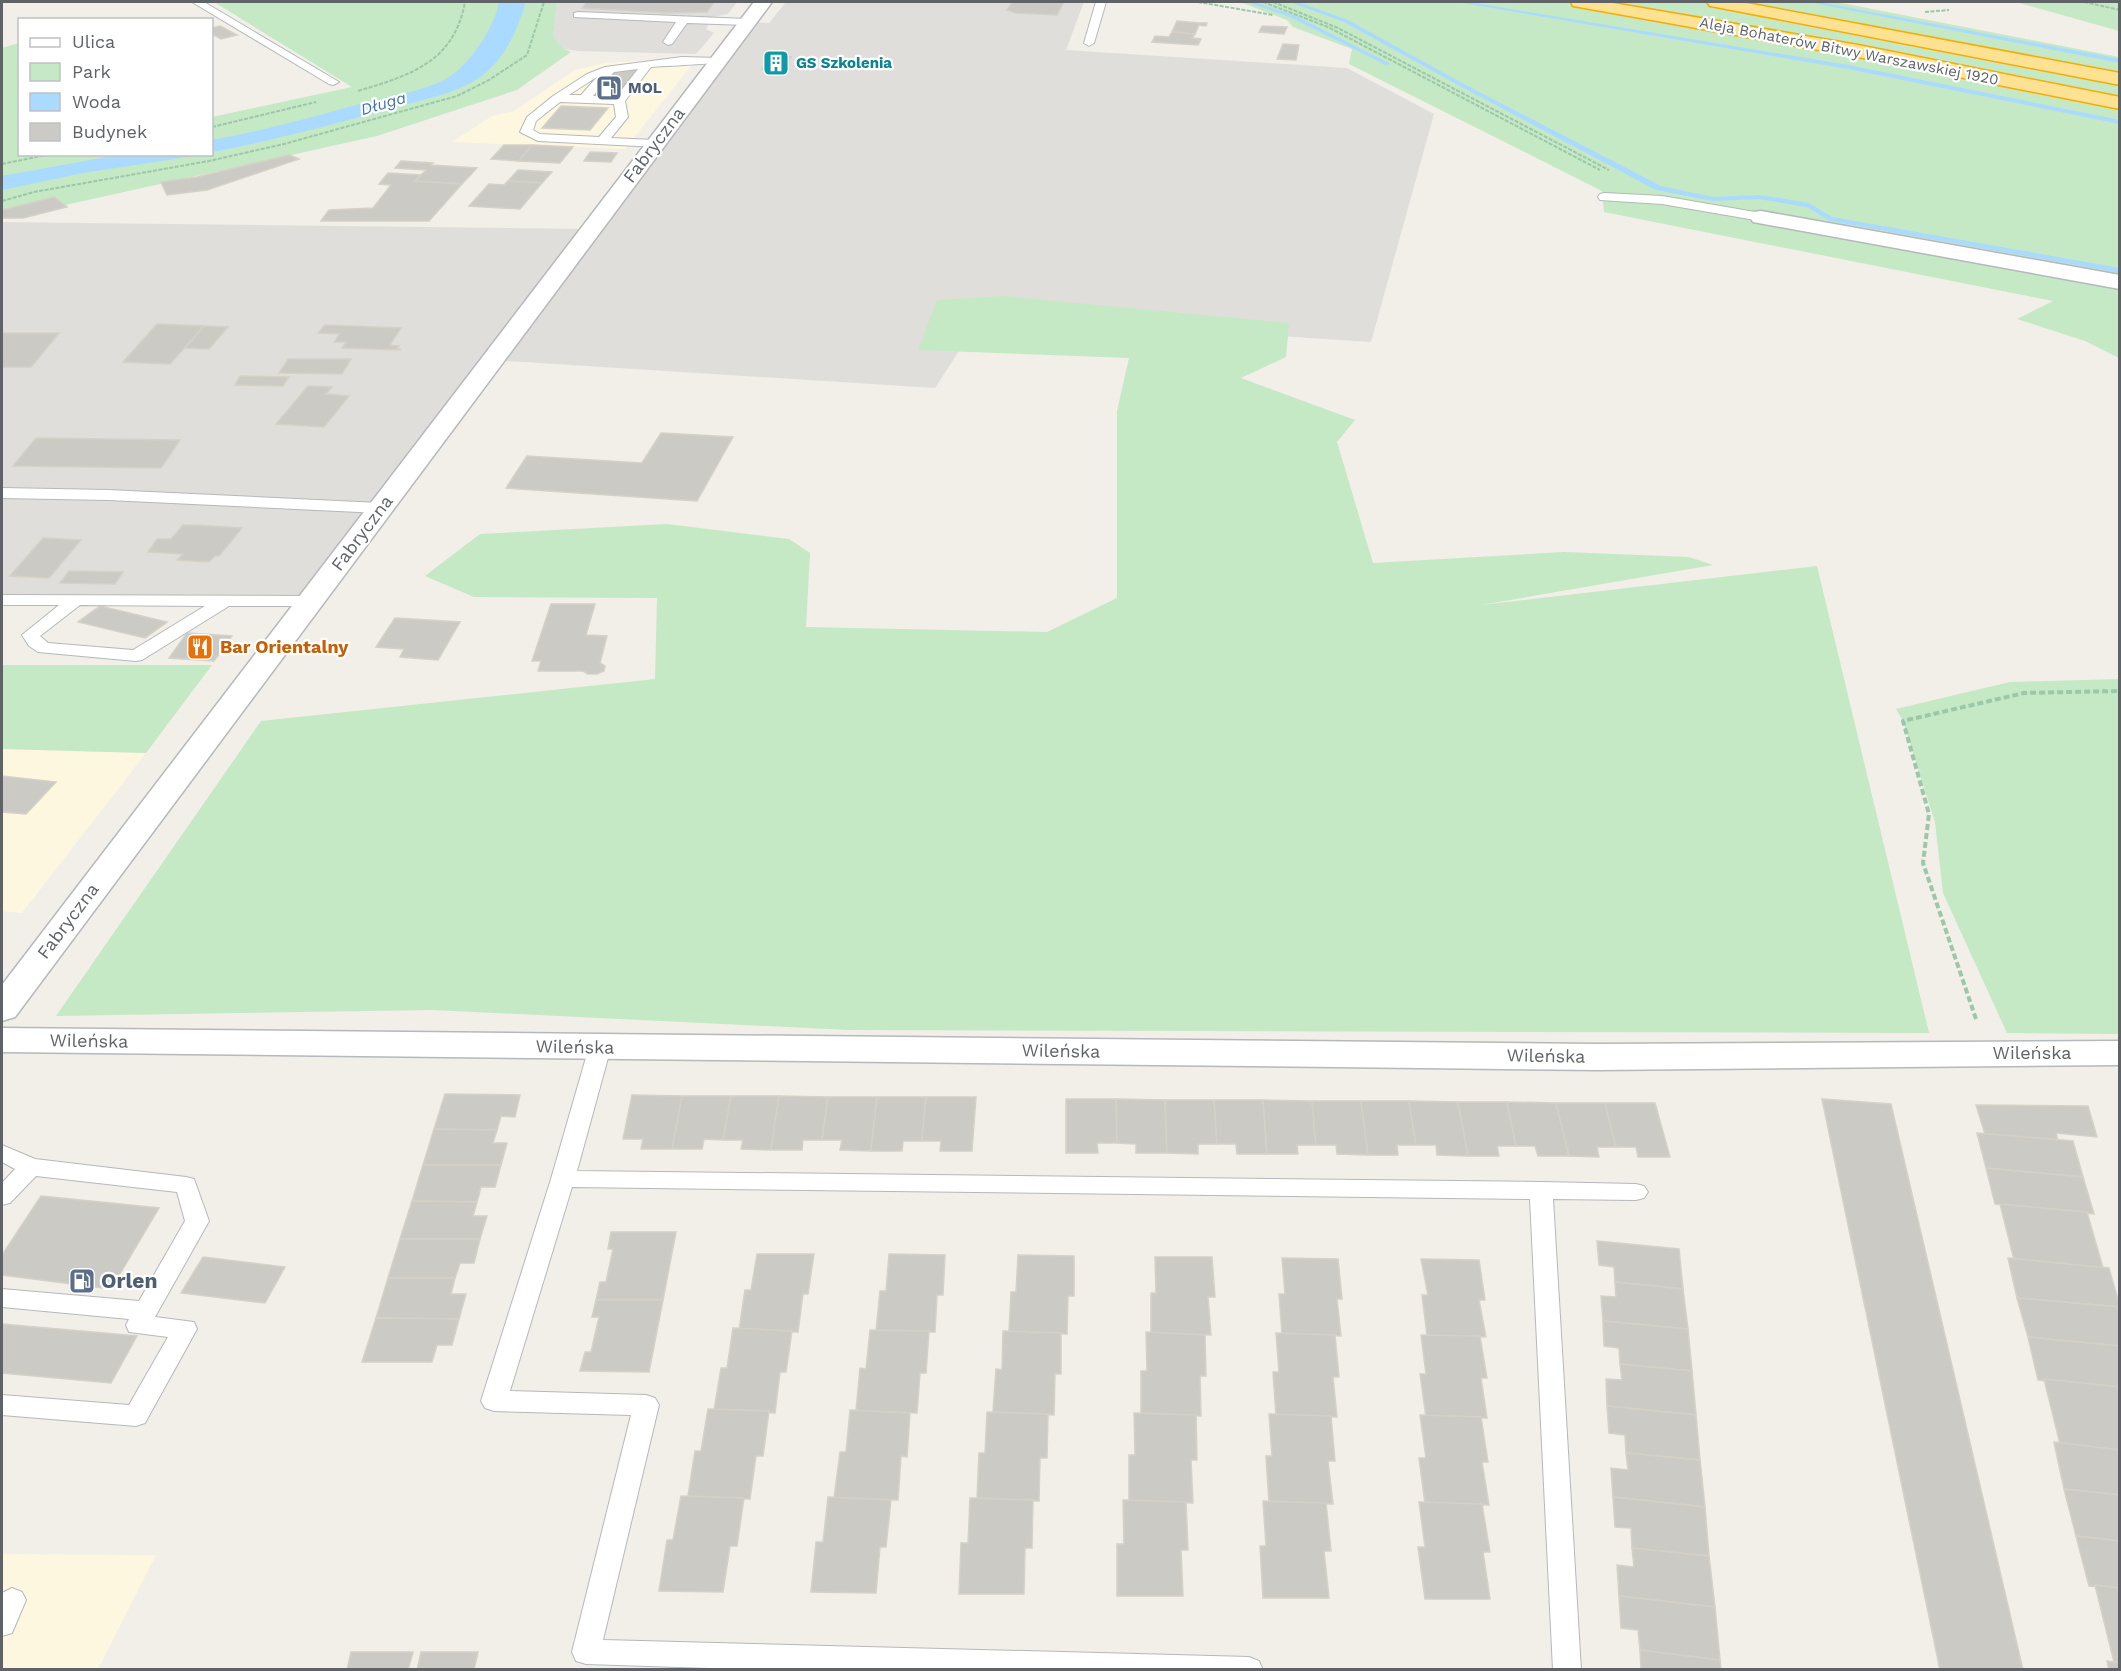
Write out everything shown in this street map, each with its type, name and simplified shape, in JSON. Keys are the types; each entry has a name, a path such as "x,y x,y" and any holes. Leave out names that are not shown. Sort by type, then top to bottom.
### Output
{"highway":[{"name":"Aleja Bohaterów Bitwy Warszawskiej 1920","path":"1579,2 1858,51 2120,104"},
{"name":"Aleja Bohaterów Bitwy Warszawskiej 1920","path":"1716,2 2120,79"}],"street":[{"name":"Fabryczna","path":"2,1009 763,2"},
{"path":"1761,216 2120,282"},
{"name":"Wileńska","path":"2,1040 1720,1057 2120,1053"}],"lane":[{"path":"197,2 333,82"},
{"path":"1089,43 1101,2"},
{"path":"578,15 747,22"},
{"path":"668,42 684,19"},
{"path":"654,144 527,134 525,130 531,119 557,98 591,76 611,69 648,64 719,59"},
{"path":"602,141 622,117 619,101 648,64"},
{"path":"584,99 611,69"},
{"path":"557,98 619,101"},
{"path":"1604,196 1662,200 1761,216"},
{"path":"2,493 108,495 380,508"},
{"path":"2,600 311,601"},
{"path":"76,600 31,634 35,642 44,648 66,652 136,656 225,601"},
{"path":"600,1047 563,1179 494,1401 646,1405 586,1653 1249,1670"},
{"path":"2,1154 31,1167 186,1185 197,1221 138,1325 185,1329 136,1416 2,1405"},
{"path":"2,1197 31,1167"},
{"path":"563,1179 1636,1192"},
{"path":"1540,1190 1567,1670"},
{"path":"2,1298 145,1311"}],"path":[{"path":"2,201 34,192 209,161 284,144 457,96 489,80 527,55 544,2"},
{"path":"1198,2 1273,15"},
{"path":"1263,2 1328,27 1606,174"},
{"path":"1273,2 1338,28 1618,175"},
{"path":"2084,2 2120,10"},
{"path":"1924,12 1950,10"},
{"path":"2,164 41,156"},
{"path":"1992,1053 1967,997 1923,863 1929,814 1903,721 2024,693 2120,691"}],"shaded area":[{"path":"557,2 737,2 728,14 713,17 706,29 714,33 696,54 564,49 553,37"},
{"path":"786,2 1084,2 1066,50 1347,68 1434,114 1371,342 981,317 935,388 491,360 311,601 2,596 2,222 590,229 747,22 769,23"},
{"path":"698,57 625,149 452,142 492,116 514,111 575,70 605,63"},
{"path":"2,749 146,753 22,913 2,911"},
{"path":"2,1554 156,1555 98,1669 2,1670"}],"green space":[{"path":"214,2 557,2 553,37 564,49 571,52 517,90 377,136 2,219 2,48 18,43 18,156 213,156 213,117 352,87"},
{"path":"1240,2 1836,2 2119,57 2119,358 2085,341 2017,319 2053,301 1604,212 1602,191 1349,64 1352,49 1293,27 1287,20"},
{"path":"2016,2 2119,2 2119,31"},
{"path":"1004,296 1289,323 1286,357 1241,378 1355,420 1337,442 1373,563 1564,552 1689,557 1713,565 1481,605 1817,566 1929,1033 849,1030 433,1010 56,1016 261,721 655,679 657,598 474,597 425,576 480,534 667,524 789,539 810,553 806,627 1047,632 1117,598 1117,411 1129,358 918,350 937,300"},
{"path":"2,665 212,665 146,753 2,749"},
{"path":"2119,679 2119,1034 2007,1033 1943,893 1935,822 1903,721 1896,709 2010,682"}],"water":[{"name":"Długa","path":"499,2 526,2 515,32 499,60 483,75 463,87 428,99 303,132 213,152 213,140 270,128 408,93 446,79 472,56 487,34"},
{"path":"112,156 194,156 83,173 2,190 2,176"}],"building":[{"path":"587,2 714,2 707,12 665,13 582,8"},
{"path":"1012,2 1064,2 1057,15 1016,13 1007,10"},
{"path":"1177,21 1207,23 1206,26 1199,25 1195,34 1172,32"},
{"path":"220,26 237,35 221,39 213,35 213,28"},
{"path":"1262,26 1287,27 1284,34 1259,32"},
{"path":"1172,32 1195,34 1192,38 1201,39 1198,45 1152,42 1155,36 1169,37"},
{"path":"1283,44 1299,45 1296,60 1277,59"},
{"name":"GS Szkolenia","path":"772,56 791,57 781,70 762,69"},
{"path":"611,66 641,68 619,96 587,94"},
{"path":"561,106 608,108 590,130 542,128"},
{"path":"504,145 532,145 519,161 491,159"},
{"path":"532,145 573,147 560,163 519,161"},
{"path":"590,152 617,153 611,162 584,161"},
{"path":"289,155 299,159 207,190 167,195 161,182 197,177"},
{"path":"401,161 477,168 462,184 415,181 426,170 395,168"},
{"path":"518,170 552,172 542,183 508,181"},
{"path":"388,173 421,175 415,181 462,184 429,221 321,221 329,210 373,208 391,185 379,184"},
{"path":"508,181 542,183 520,209 469,206 489,184 504,185"},
{"path":"54,197 67,207 23,218 2,218 2,210"},
{"path":"157,324 204,326 170,364 123,362"},
{"path":"325,325 401,328 390,345 399,346 396,349 400,350 342,348 346,342 334,342 340,334 318,333"},
{"path":"204,326 228,327 209,349 185,348"},
{"path":"2,333 59,333 31,367 2,367"},
{"path":"288,359 351,359 342,374 279,373"},
{"path":"240,376 289,377 283,386 235,385"},
{"path":"308,386 332,387 326,394 349,396 324,427 276,424"},
{"path":"661,433 733,437 697,501 506,488 527,456 642,463"},
{"path":"36,438 180,440 161,468 13,466"},
{"path":"183,525 242,528 219,556 215,556 209,562 177,560 183,554 148,552 157,539 171,539"},
{"path":"43,538 81,540 49,578 10,576"},
{"path":"69,571 123,572 115,584 60,583"},
{"path":"551,604 595,604 586,635 607,636 600,663 605,666 604,671 588,674 583,671 538,671 541,661 532,661"},
{"path":"100,606 167,622 145,638 78,622"},
{"path":"395,618 460,622 438,660 400,657 404,649 376,647"},
{"name":"Bar Orientalny","path":"187,633 232,636 214,661 169,658"},
{"path":"2,776 56,782 26,814 2,812"},
{"path":"445,1094 520,1095 515,1117 501,1116 497,1130 434,1129"},
{"path":"632,1095 682,1096 672,1149 641,1149 643,1139 623,1139"},
{"path":"682,1096 731,1096 723,1140 704,1139 702,1149 672,1149"},
{"path":"731,1096 779,1096 771,1150 741,1149 743,1140 723,1140"},
{"path":"779,1096 828,1097 822,1140 803,1140 802,1150 771,1150"},
{"path":"828,1097 877,1097 871,1151 840,1150 842,1140 822,1140"},
{"path":"877,1097 926,1097 922,1141 903,1141 902,1151 871,1151"},
{"path":"926,1097 976,1097 972,1151 940,1151 941,1141 922,1141"},
{"path":"1066,1099 1116,1099 1117,1143 1097,1143 1098,1153 1066,1153"},
{"path":"1116,1099 1165,1100 1167,1153 1136,1153 1136,1144 1117,1143"},
{"path":"1822,1099 1891,1104 2023,1670 1940,1670"},
{"path":"1165,1100 1214,1100 1217,1144 1198,1144 1198,1154 1167,1153"},
{"path":"1214,1100 1263,1100 1267,1154 1237,1154 1236,1144 1217,1144"},
{"path":"1263,1100 1312,1101 1316,1145 1297,1145 1298,1154 1267,1154"},
{"path":"1312,1101 1361,1101 1368,1155 1337,1154 1336,1145 1316,1145"},
{"path":"1361,1101 1409,1101 1416,1145 1397,1145 1398,1155 1368,1155"},
{"path":"1409,1101 1458,1102 1468,1156 1437,1155 1436,1145 1416,1145"},
{"path":"1458,1102 1507,1102 1516,1146 1497,1146 1499,1156 1468,1156"},
{"path":"1507,1102 1556,1103 1569,1156 1538,1156 1535,1146 1516,1146"},
{"path":"1556,1103 1605,1103 1616,1147 1597,1147 1599,1157 1569,1156"},
{"path":"1605,1103 1655,1103 1670,1157 1638,1157 1636,1147 1616,1147"},
{"path":"1976,1105 2088,1106 2097,1137 2056,1133 2058,1141 1985,1134"},
{"path":"434,1129 497,1130 493,1143 507,1143 501,1165 423,1165"},
{"path":"1977,1133 2073,1141 2083,1177 1986,1168"},
{"path":"423,1165 501,1165 495,1187 481,1187 477,1202 412,1201"},
{"path":"1986,1168 2083,1177 2094,1214 1995,1204"},
{"path":"41,1196 159,1208 111,1289 2,1275 2,1255"},
{"path":"412,1201 477,1202 473,1216 487,1216 480,1239 400,1239"},
{"path":"2000,1204 2087,1212 2103,1268 2014,1260"},
{"path":"611,1232 676,1232 663,1300 596,1300 600,1282 606,1282 613,1249 608,1249"},
{"path":"400,1239 480,1239 474,1263 460,1263 455,1278 388,1278"},
{"path":"1597,1241 1679,1249 1683,1289 1615,1282 1614,1267 1599,1265"},
{"path":"757,1254 814,1254 808,1294 803,1294 798,1332 739,1330 745,1290 751,1290"},
{"path":"889,1254 945,1255 943,1295 937,1295 935,1332 876,1331 880,1291 886,1291"},
{"path":"1018,1255 1074,1256 1074,1296 1068,1296 1067,1334 1009,1332 1011,1292 1016,1292"},
{"path":"203,1257 285,1267 265,1303 181,1293"},
{"path":"1155,1257 1212,1257 1215,1297 1208,1297 1211,1335 1151,1333 1151,1293 1156,1293"},
{"path":"1282,1258 1338,1259 1342,1299 1337,1299 1341,1336 1282,1334 1279,1294 1285,1294"},
{"path":"2008,1258 2109,1268 2120,1307 2017,1298"},
{"path":"1421,1259 1479,1260 1485,1300 1479,1300 1486,1337 1427,1335 1422,1295 1428,1295"},
{"path":"388,1278 455,1278 451,1294 466,1294 459,1319 376,1318"},
{"path":"1615,1282 1683,1289 1688,1329 1603,1321 1601,1296 1616,1297"},
{"path":"2017,1298 2120,1307 2120,1346 2028,1337"},
{"path":"596,1300 663,1300 649,1372 580,1371 585,1352 591,1352 599,1317 592,1317"},
{"path":"376,1318 459,1319 452,1345 437,1345 432,1362 362,1362"},
{"path":"1603,1321 1688,1329 1692,1371 1620,1364 1619,1348 1604,1346"},
{"path":"2,1324 137,1336 111,1383 2,1373"},
{"path":"733,1328 792,1331 786,1372 780,1372 775,1413 714,1410 721,1368 727,1368"},
{"path":"870,1330 929,1331 926,1373 920,1373 917,1413 856,1411 860,1368 866,1369"},
{"path":"1003,1331 1061,1333 1061,1374 1055,1374 1054,1415 993,1412 996,1369 1002,1370"},
{"path":"1146,1332 1205,1335 1206,1376 1200,1376 1201,1416 1141,1413 1141,1371 1147,1371"},
{"path":"1276,1333 1335,1335 1339,1377 1333,1377 1337,1417 1276,1416 1273,1372 1279,1372"},
{"path":"1421,1335 1480,1336 1487,1378 1481,1378 1487,1418 1426,1417 1420,1374 1426,1374"},
{"path":"2028,1337 2120,1346 2120,1387 2038,1380"},
{"path":"1620,1364 1692,1371 1696,1415 1607,1406 1606,1379 1622,1380"},
{"path":"2044,1379 2120,1387 2120,1450 2060,1444"},
{"path":"1607,1406 1696,1415 1700,1460 1626,1453 1625,1435 1609,1433"},
{"path":"708,1409 769,1411 763,1456 756,1456 750,1499 688,1496 695,1451 701,1451"},
{"path":"850,1410 910,1413 907,1457 901,1456 898,1500 834,1498 840,1452 846,1452"},
{"path":"987,1412 1048,1414 1047,1458 1040,1458 1039,1501 977,1499 979,1453 985,1453"},
{"path":"1134,1413 1196,1415 1197,1460 1191,1460 1193,1503 1129,1501 1129,1455 1135,1455"},
{"path":"1269,1414 1331,1416 1335,1461 1328,1461 1333,1504 1269,1503 1266,1456 1272,1456"},
{"path":"1420,1415 1481,1417 1488,1462 1482,1462 1489,1505 1425,1504 1419,1458 1426,1458"},
{"path":"2054,1442 2120,1450 2120,1495 2064,1489"},
{"path":"1626,1453 1700,1460 1705,1507 1613,1497 1611,1468 1628,1470"},
{"path":"2064,1489 2120,1495 2120,1541 2076,1536"},
{"path":"681,1496 744,1498 737,1546 730,1546 723,1592 659,1591 667,1540 673,1540"},
{"path":"828,1497 891,1500 886,1547 880,1547 876,1593 811,1592 816,1542 823,1542"},
{"path":"1613,1497 1705,1507 1709,1556 1632,1548 1631,1528 1615,1527"},
{"path":"970,1498 1033,1500 1032,1548 1025,1548 1024,1594 959,1594 961,1543 968,1543"},
{"path":"1123,1500 1186,1502 1188,1550 1181,1550 1183,1596 1117,1596 1117,1544 1124,1544"},
{"path":"1263,1501 1326,1503 1331,1551 1324,1551 1329,1598 1263,1598 1260,1546 1266,1546"},
{"path":"1419,1502 1482,1504 1490,1552 1483,1552 1490,1599 1425,1599 1418,1547 1425,1547"},
{"path":"2076,1536 2120,1541 2120,1588 2089,1586"},
{"path":"1632,1548 1709,1556 1715,1607 1619,1596 1617,1565 1634,1567"},
{"path":"2095,1585 2120,1588 2120,1663 2114,1662"},
{"path":"1619,1596 1715,1607 1720,1660 1640,1650 1638,1630 1621,1628"},
{"path":"1640,1650 1720,1660 1721,1670 1641,1670"},
{"path":"351,1652 413,1652 408,1670 347,1670"},
{"path":"421,1652 478,1652 474,1670 417,1670"},
{"path":"2107,1661 2120,1663 2120,1670 2109,1670"}],"waterway":[{"path":"1249,2 1292,16 1388,64"},
{"path":"1293,2 1346,21 1460,84 1659,188 1713,199 1759,197 1809,205 1830,219 2120,271"},
{"path":"1460,2 1848,67 2120,122"},
{"path":"1811,2 2120,61"}],"place":[{"name":"GS Szkolenia","path":"776,63"},
{"name":"MOL","path":"609,88"},
{"name":"Bar Orientalny","path":"200,647"},
{"name":"Orlen","path":"82,1281"}]}
